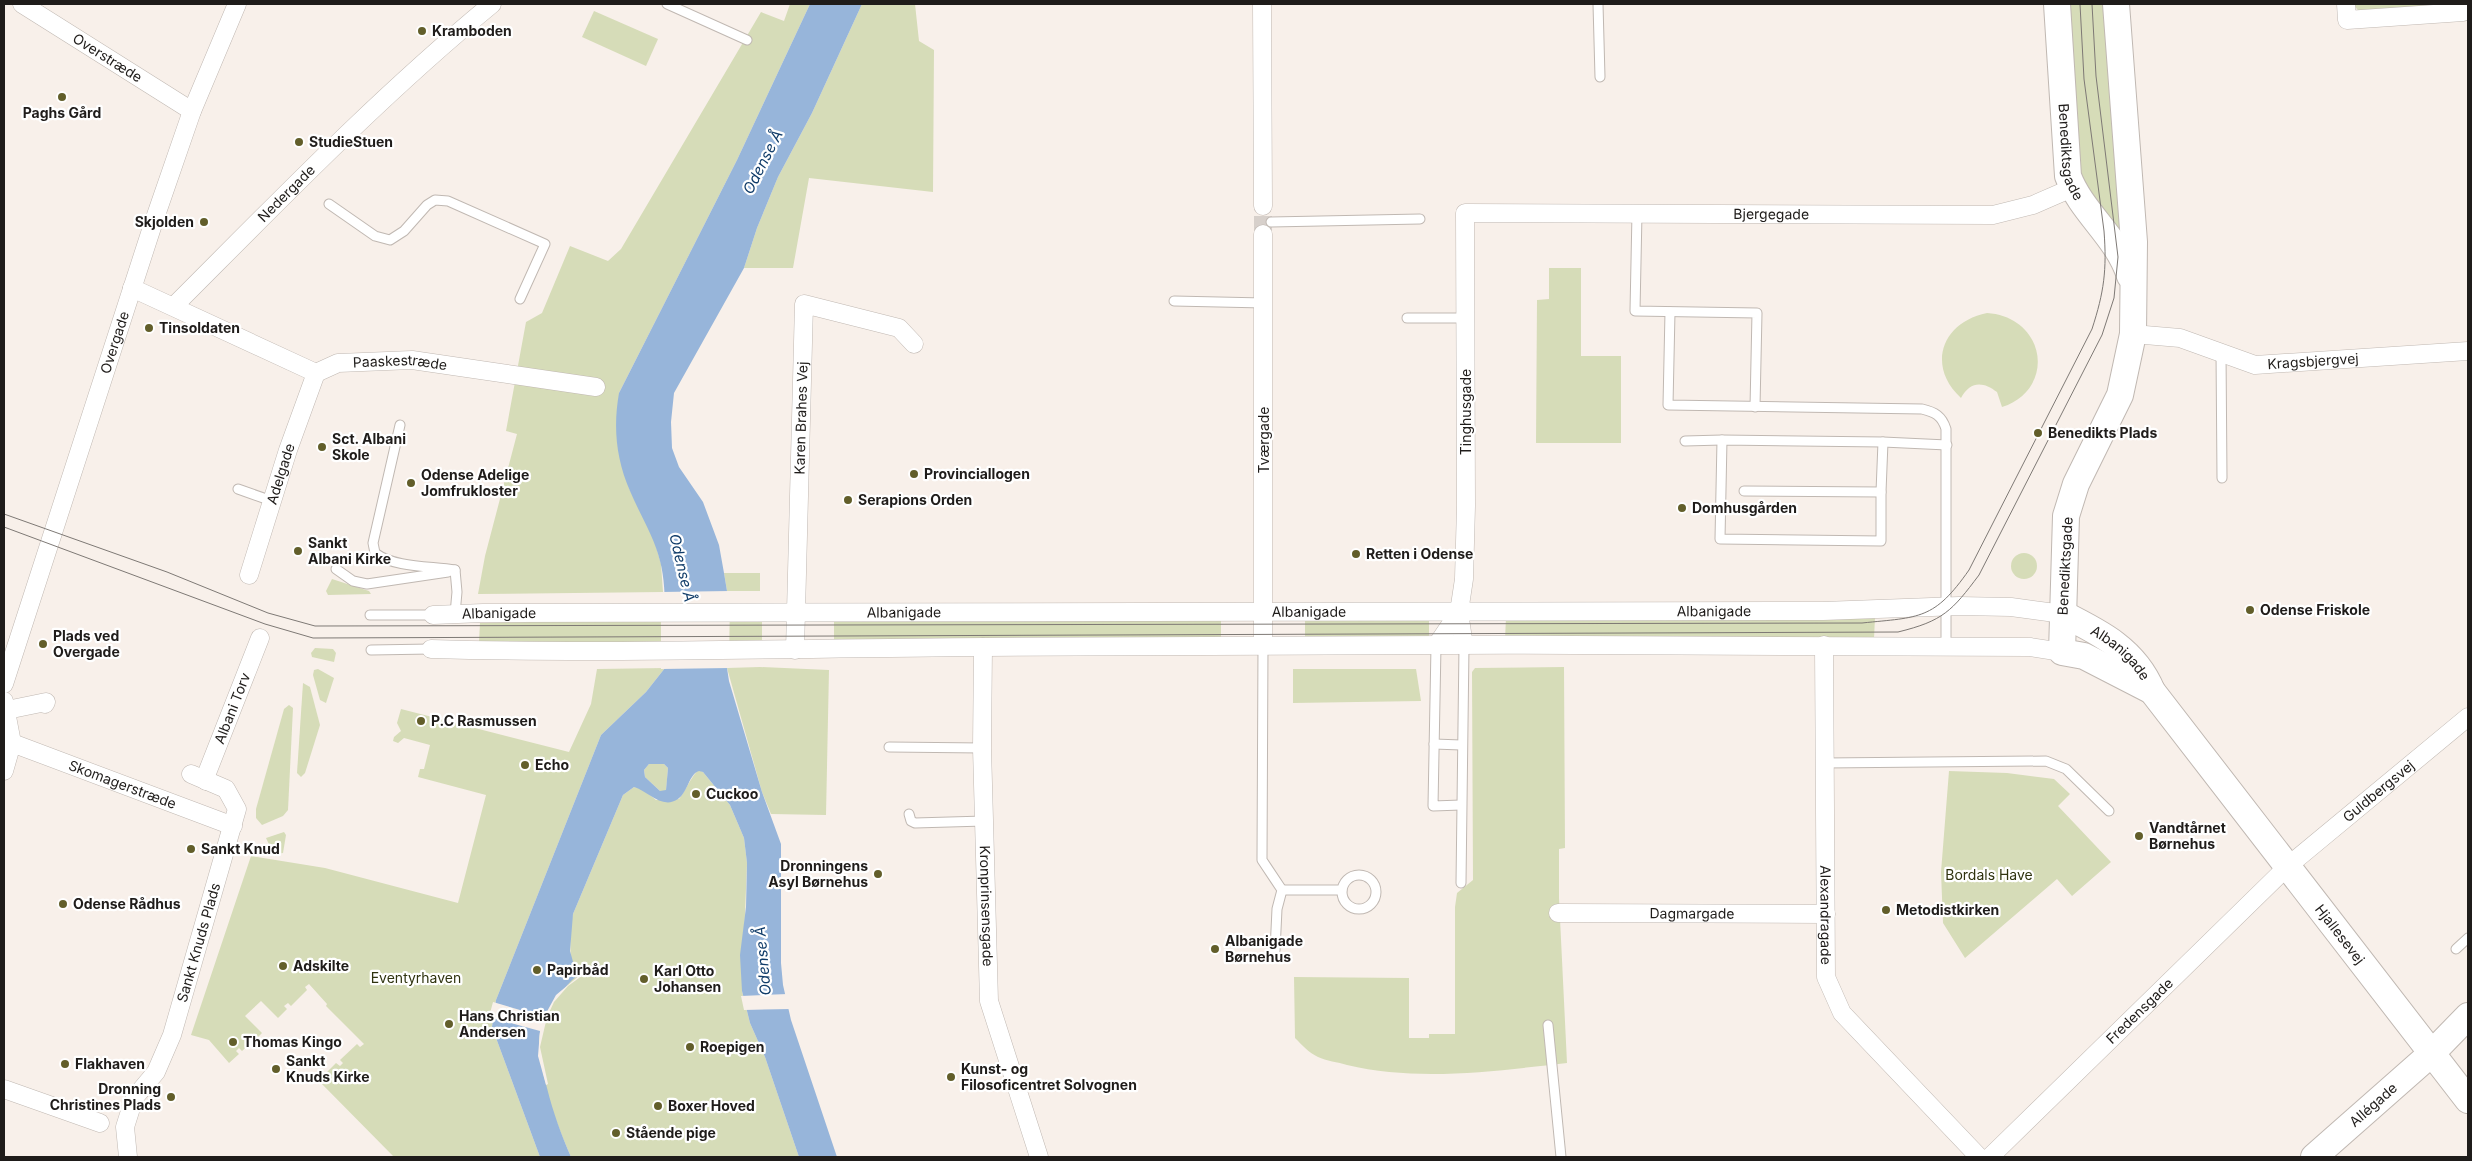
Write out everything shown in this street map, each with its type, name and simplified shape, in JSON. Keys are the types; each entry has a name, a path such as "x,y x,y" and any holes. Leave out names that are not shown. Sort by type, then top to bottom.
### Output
{"main road":[{"name":"Benediktsgade","path":"2057,4 2068,176 2072,188 2117,247 2132,283"},
{"name":"Benediktsgade","path":"2062,652 2066,516 2076,484 2120,395 2133,334 2132,283 2134,242 2116,4"},
{"name":"Albanigade","path":"2063,614 2097,631 2123,649 2144,672 2152,691 2211,768"},
{"name":"Albanigade","path":"2062,652 2084,656 2152,691"},
{"name":"Hjallesevej","path":"2211,768 2468,1100"},
{"path":"2432,1053 2468,1016"},
{"path":"2432,1053 2468,1038"},
{"name":"Allégade","path":"2314,1157 2432,1053"}],"street":[{"name":"Overstræde","path":"22,4 192,111"},
{"name":"Overgade","path":"4,684 132,288 192,111 237,4"},
{"name":"Nedergade","path":"174,306 298,182 440,46 492,4"},
{"name":"Tværgade","path":"1262,4 1266,221 1264,303 1264,646"},
{"path":"2346,4 2347,20 2463,12 2462,4"},
{"name":"Bjergegade","path":"1465,213 1993,214 2033,205 2072,188"},
{"name":"Tinghusgade","path":"1464,646 1459,612 1463,584 1466,506 1465,213"},
{"path":"132,288 316,373"},
{"name":"Karen Brahes Vej","path":"795,650 797,613 796,553 804,304 898,328 914,344"},
{"name":"Kragsbjergvej","path":"2133,334 2180,338 2255,365 2468,351"},
{"name":"Paaskestræde","path":"316,373 338,363 412,360 596,387"},
{"name":"Adelgade","path":"249,576 272,501 316,373"},
{"name":"Albanigade","path":"433,615 632,612 1459,612 1823,610 1946,607 2011,607 2063,614"},
{"name":"Tinghusgade","path":"1436,646 1459,612"},
{"name":"Albani Torv","path":"225,850 237,809 226,789 198,778 205,778 260,638"},
{"name":"Albanigade","path":"431,649 760,651 983,647 1824,645 2030,647 2062,652"},
{"name":"Alexandragade","path":"1824,645 1826,977 1842,1013 1979,1157"},
{"name":"Kronprinsensgade","path":"983,647 982,748 989,1001 1039,1157"},
{"path":"4,771 12,743 5,705 46,702 45,704"},
{"name":"Guldbergsvej","path":"2288,866 2468,717"},
{"name":"Skomagerstræde","path":"12,743 232,826"},
{"name":"Sankt Knuds Plads","path":"128,1157 125,1127 133,1102 156,1072 172,1035 225,850"},
{"name":"Fredensgade","path":"1990,1157 2288,866"},
{"name":"Dagmargade","path":"1558,913 1826,914"},
{"path":"4,1089 100,1123"}],"lane":[{"path":"667,4 747,40"},
{"path":"1598,4 1600,77"},
{"path":"329,204 375,236 390,240 404,231 427,205 436,200 448,202 545,244 520,299"},
{"path":"1637,214 1635,311 1757,313 1756,407"},
{"path":"1266,221 1420,219"},
{"path":"1174,302 1264,303"},
{"path":"1670,312 1668,405 1922,409 1935,412 1944,422 1947,445 1946,647"},
{"path":"1406,318 1465,318"},
{"path":"2221,352 2222,478"},
{"path":"400,425 373,543 375,554 401,564 455,570"},
{"path":"1722,440 1720,539 1880,541 1883,442"},
{"path":"1685,441 1883,442 1947,445"},
{"path":"238,490 272,501"},
{"path":"1744,491 1881,492"},
{"path":"336,569 353,581 367,584 455,570"},
{"path":"455,570 457,592 455,614"},
{"path":"370,615 433,615"},
{"path":"1264,646 1262,860 1282,890 1277,909 1275,951"},
{"path":"1436,646 1433,806 1461,805"},
{"path":"1461,883 1461,744 1464,646"},
{"path":"371,650 431,649"},
{"path":"1434,744 1461,744"},
{"path":"889,747 982,748"},
{"path":"1825,763 2046,761 2066,769 2109,811"},
{"path":"909,814 911,821 915,823 984,821"},
{"path":"1282,890 1342,890"},
{"path":"2456,948 2468,938"},
{"path":"1548,1025 1561,1157"}],"green space":[{"path":"790,4 810,4 737,160 619,393 629,488 653,536 661,564 663,592 478,594 485,556 517,434 506,431 526,322 542,313 570,246 608,261 621,249 761,12 784,21"},
{"path":"862,4 915,4 919,41 934,50 933,192 809,178 793,268 744,268 757,228 778,177 812,113"},
{"path":"2063,4 2108,4 2120,229 2088,195 2078,176"},
{"path":"2352,4 2449,4 2368,13 2358,10"},
{"path":"594,11 658,39 646,66 582,37"},
{"path":"1549,268 1581,268 1581,356 1621,356 1621,443 1536,443 1537,300 1549,299"},
{"path":"1987,313 2007,317 2022,327 2032,340 2037,355 2037,370 2031,385 2020,398 2002,407 1997,392 1987,386 1977,384 1968,388 1961,398 1950,386 1944,372 1942,359 1944,347 1950,335 1959,326 1972,318"},
{"path":"2024,553 2033,557 2037,566 2033,575 2024,579 2015,575 2011,566 2015,557"},
{"path":"724,573 760,573 760,591 727,591"},
{"path":"332,579 369,591 371,594 328,595 326,591"},
{"path":"762,617 762,644 479,642 480,623"},
{"path":"1221,617 1221,641 834,645 834,619"},
{"path":"1429,617 1429,641 1305,642 1305,618"},
{"path":"1506,617 1875,617 1874,639 1505,640"},
{"path":"315,648 333,649 336,653 334,662 312,657 311,653"},
{"path":"760,667 829,670 826,815 771,814 762,792 727,668"},
{"path":"1564,667 1565,848 1559,849 1559,898 1567,1063 1485,1072 1429,1074 1374,1070 1347,1065 1314,1055 1295,1038 1294,977 1409,978 1409,1038 1429,1038 1429,1034 1455,1034 1455,907 1457,893 1473,880 1472,672 1475,668"},
{"name":"Eventyrhaven","path":"665,668 646,692 601,735 496,1000 492,1027 540,1157 394,1157 318,1080 324,1075 327,1078 330,1075 327,1072 336,1063 340,1066 343,1063 340,1060 357,1044 360,1047 364,1044 326,1006 327,1004 309,984 305,987 307,990 291,1006 288,1003 284,1006 287,1009 278,1018 261,1001 245,1016 262,1033 255,1040 252,1036 249,1039 252,1042 242,1051 239,1048 236,1051 239,1054 229,1063 209,1040 191,1035 251,856 325,868 458,903 486,795 418,777 420,769 424,769 430,745 404,738 398,743 393,741 394,737 401,731 397,723 401,709 569,752 591,704 597,669"},
{"path":"318,669 334,678 326,703 320,700 313,675 314,670"},
{"path":"1293,669 1416,669 1421,701 1293,703"},
{"path":"303,683 310,687 320,725 305,773 301,777 297,773"},
{"path":"289,705 293,708 288,810 283,816 262,825 256,818 256,809 284,709"},
{"path":"649,764 664,764 668,768 666,791 660,791 645,777 644,770"},
{"path":"699,770 703,772 730,805 744,838 747,863 742,991 750,1023 765,1057 799,1157 571,1157 544,1084 540,1065 539,1045 541,1027 547,1010 571,980 570,925 573,914 623,795 634,787 643,789 656,800 679,799"},
{"name":"Bordals Have","path":"1949,771 2007,773 2054,779 2070,794 2058,806 2111,862 2072,896 2057,879 1965,958 1943,923 1941,872"},
{"path":"284,832 286,835 283,853 273,853 266,838"}],"water":[{"name":"Odense Å","path":"810,4 862,4 812,113 778,177 757,228 744,268 674,393 671,422 672,448 679,467 703,502 719,545 727,591 727,668 729,681 762,792 781,844 781,963 783,985 791,1020 837,1157 799,1157 765,1057 750,1023 742,991 740,955 746,907 747,863 744,838 730,805 703,772 699,771 693,776 681,796 672,802 655,799 634,787 623,795 573,914 570,951 577,976 565,987 550,1007 544,1018 539,1040 539,1051 549,1097 571,1157 540,1157 492,1027 496,1000 601,735 646,692 665,668 665,599 660,561 654,543 625,479 617,443 617,406 619,393 737,160","holes":["649,764 664,764 668,768 666,790 660,791 645,777 644,770"]}],"pier":[{"path":"730,591 729,668 661,669 661,592"},
{"path":"580,975 554,1002 547,1017 540,1047 548,1084 546,1085 538,1056 540,1031 489,1017 493,1002 544,1017 556,995"},
{"path":"788,994 791,1009 744,1010 741,996"}],"tunnel":[{"path":"1263,206 1263,234"}],"tram line":[{"path":"4,514 167,572 268,613 315,626 1862,623 1912,617 1924,613 1946,599 1969,570 2092,329 2096,316 2104,281 2105,245 2084,79 2080,4"},
{"path":"4,527 265,624 313,638 1898,632 1926,624 1945,613 1961,598 1979,575 2102,335 2114,298 2118,257 2096,76 2092,4"}],"place":[{"name":"Kramboden","path":"422,31"},
{"name":"Paghs Gård","path":"62,97"},
{"name":"StudieStuen","path":"299,142"},
{"name":"Skjolden","path":"204,222"},
{"name":"Tinsoldaten","path":"149,328"},
{"name":"Benedikts Plads","path":"2038,433"},
{"name":"Sct. Albani Skole","path":"322,447"},
{"name":"Provinciallogen","path":"914,474"},
{"name":"Odense Adelige Jomfrukloster","path":"411,483"},
{"name":"Serapions Orden","path":"848,500"},
{"name":"Domhusgården","path":"1682,508"},
{"name":"Sankt Albani Kirke","path":"298,551"},
{"name":"Retten i Odense","path":"1356,554"},
{"name":"Odense Friskole","path":"2250,610"},
{"name":"Plads ved Overgade","path":"43,644"},
{"name":"P.C Rasmussen","path":"421,721"},
{"name":"Echo","path":"525,765"},
{"name":"Cuckoo","path":"696,794"},
{"name":"Vandtårnet Børnehus","path":"2139,836"},
{"name":"Sankt Knud","path":"191,849"},
{"name":"Dronningens Asyl Børnehus","path":"878,874"},
{"name":"Odense Rådhus","path":"63,904"},
{"name":"Metodistkirken","path":"1886,910"},
{"name":"Albanigade Børnehus","path":"1215,949"},
{"name":"Adskilte","path":"283,966"},
{"name":"Papirbåd","path":"537,970"},
{"name":"Karl Otto Johansen","path":"644,979"},
{"name":"Hans Christian Andersen","path":"449,1024"},
{"name":"Thomas Kingo","path":"233,1042"},
{"name":"Roepigen","path":"690,1047"},
{"name":"Flakhaven","path":"65,1064"},
{"name":"Sankt Knuds Kirke","path":"276,1069"},
{"name":"Kunst- og Filosoficentret Solvognen","path":"951,1077"},
{"name":"Dronning Christines Plads","path":"171,1097"},
{"name":"Boxer Hoved","path":"658,1106"},
{"name":"Stående pige","path":"616,1133"}]}
